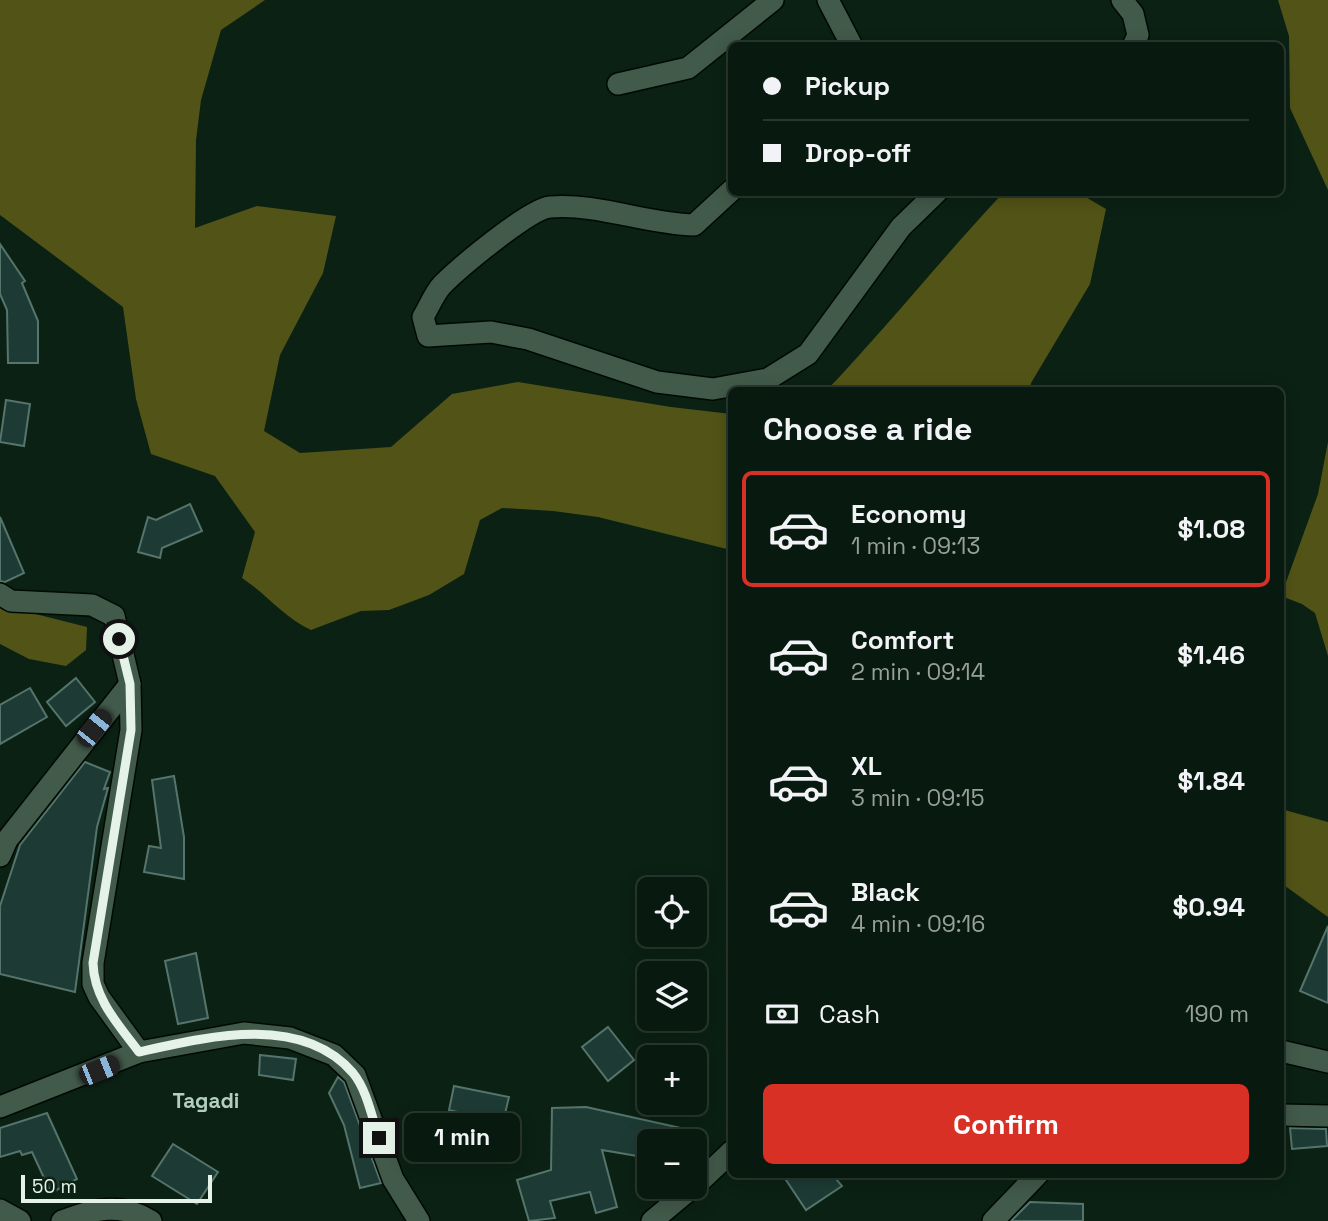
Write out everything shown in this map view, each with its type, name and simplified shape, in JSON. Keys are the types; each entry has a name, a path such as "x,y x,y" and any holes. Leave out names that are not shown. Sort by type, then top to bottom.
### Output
{"street":[{"path":"618,84 688,68 773,0"},
{"path":"828,0 850,42"},
{"path":"1122,0 1133,14 1138,35 1135,42"},
{"path":"728,194 694,225 663,225 623,215 548,207 491,243 440,287 423,317 428,336 491,332 528,339 657,382 713,389 768,379 808,354 901,227 933,196"},
{"path":"0,594 11,601 93,605 114,616 130,684 131,730 93,963 93,984 99,997 139,1052"},
{"path":"0,856 15,830 130,684"},
{"path":"0,1107 139,1052 244,1033 290,1038 334,1055 355,1075 393,1179 419,1221"},
{"path":"1284,1052 1328,1062"},
{"path":"1284,1115 1328,1116"},
{"path":"707,1174 728,1154"},
{"path":"993,1221 1034,1178"},
{"path":"652,1221 678,1199"},
{"path":"62,1221 85,1211 115,1208 151,1221"},
{"path":"0,1210 20,1221"}],"shaded area":[{"path":"0,0 265,0 221,30 201,100 196,140 195,228 257,206 336,216 323,273 280,355 264,431 300,453 391,447 452,394 518,382 728,414 728,549 598,517 502,508 480,520 464,574 429,595 389,610 361,611 311,630 242,578 255,532 215,476 151,454 136,399 123,307 0,215"},
{"path":"1278,0 1328,0 1328,190 1290,108 1289,36"},
{"path":"1000,196 1084,196 1106,209 1090,284 1030,387 830,387 872,341"},
{"path":"1328,442 1328,656 1315,613 1284,597 1284,588 1318,494"},
{"path":"0,605 87,627 86,650 66,666 29,659 0,644"},
{"path":"1284,810 1328,822 1328,917 1284,885"}],"building":[{"path":"0,244 25,281 22,283 38,321 38,363 8,363 7,310 0,294"},
{"path":"6,400 30,404 24,446 0,442"},
{"path":"190,504 202,531 162,548 160,558 138,552 148,517 156,520"},
{"path":"0,517 24,573 5,582 0,581"},
{"path":"76,678 95,702 66,726 47,702"},
{"path":"30,688 47,717 0,744 0,705"},
{"path":"85,762 110,772 97,827 75,992 0,974 0,906 20,845"},
{"path":"174,776 184,837 184,879 144,872 149,846 161,848 152,780"},
{"path":"1328,926 1328,1003 1300,991"},
{"path":"196,953 208,1018 178,1024 165,961"},
{"path":"608,1027 634,1060 608,1081 582,1047"},
{"path":"260,1055 296,1059 293,1080 259,1075"},
{"path":"338,1077 344,1082 381,1183 360,1188 344,1125 329,1093"},
{"path":"454,1086 509,1097 503,1122 449,1110"},
{"path":"586,1107 685,1129 637,1129 637,1156 602,1150 617,1207 596,1213 590,1192 550,1201 555,1218 529,1221 517,1180 551,1170 552,1108"},
{"path":"47,1113 77,1179 51,1193 32,1152 22,1155 20,1151 0,1157 0,1128"},
{"path":"1290,1128 1326,1129 1327,1146 1292,1149"},
{"path":"173,1144 218,1172 197,1204 152,1176"},
{"path":"785,1178 835,1178 842,1186 806,1210"},
{"path":"1030,1202 1083,1204 1083,1221 1011,1221"}],"district":[{"name":"Tagadi","path":"206,1100"}],"route":[{"path":"119,639 130,684 131,730 93,963 93,984 99,997 139,1052 244,1033 290,1038 334,1055 355,1075 379,1138"}]}
